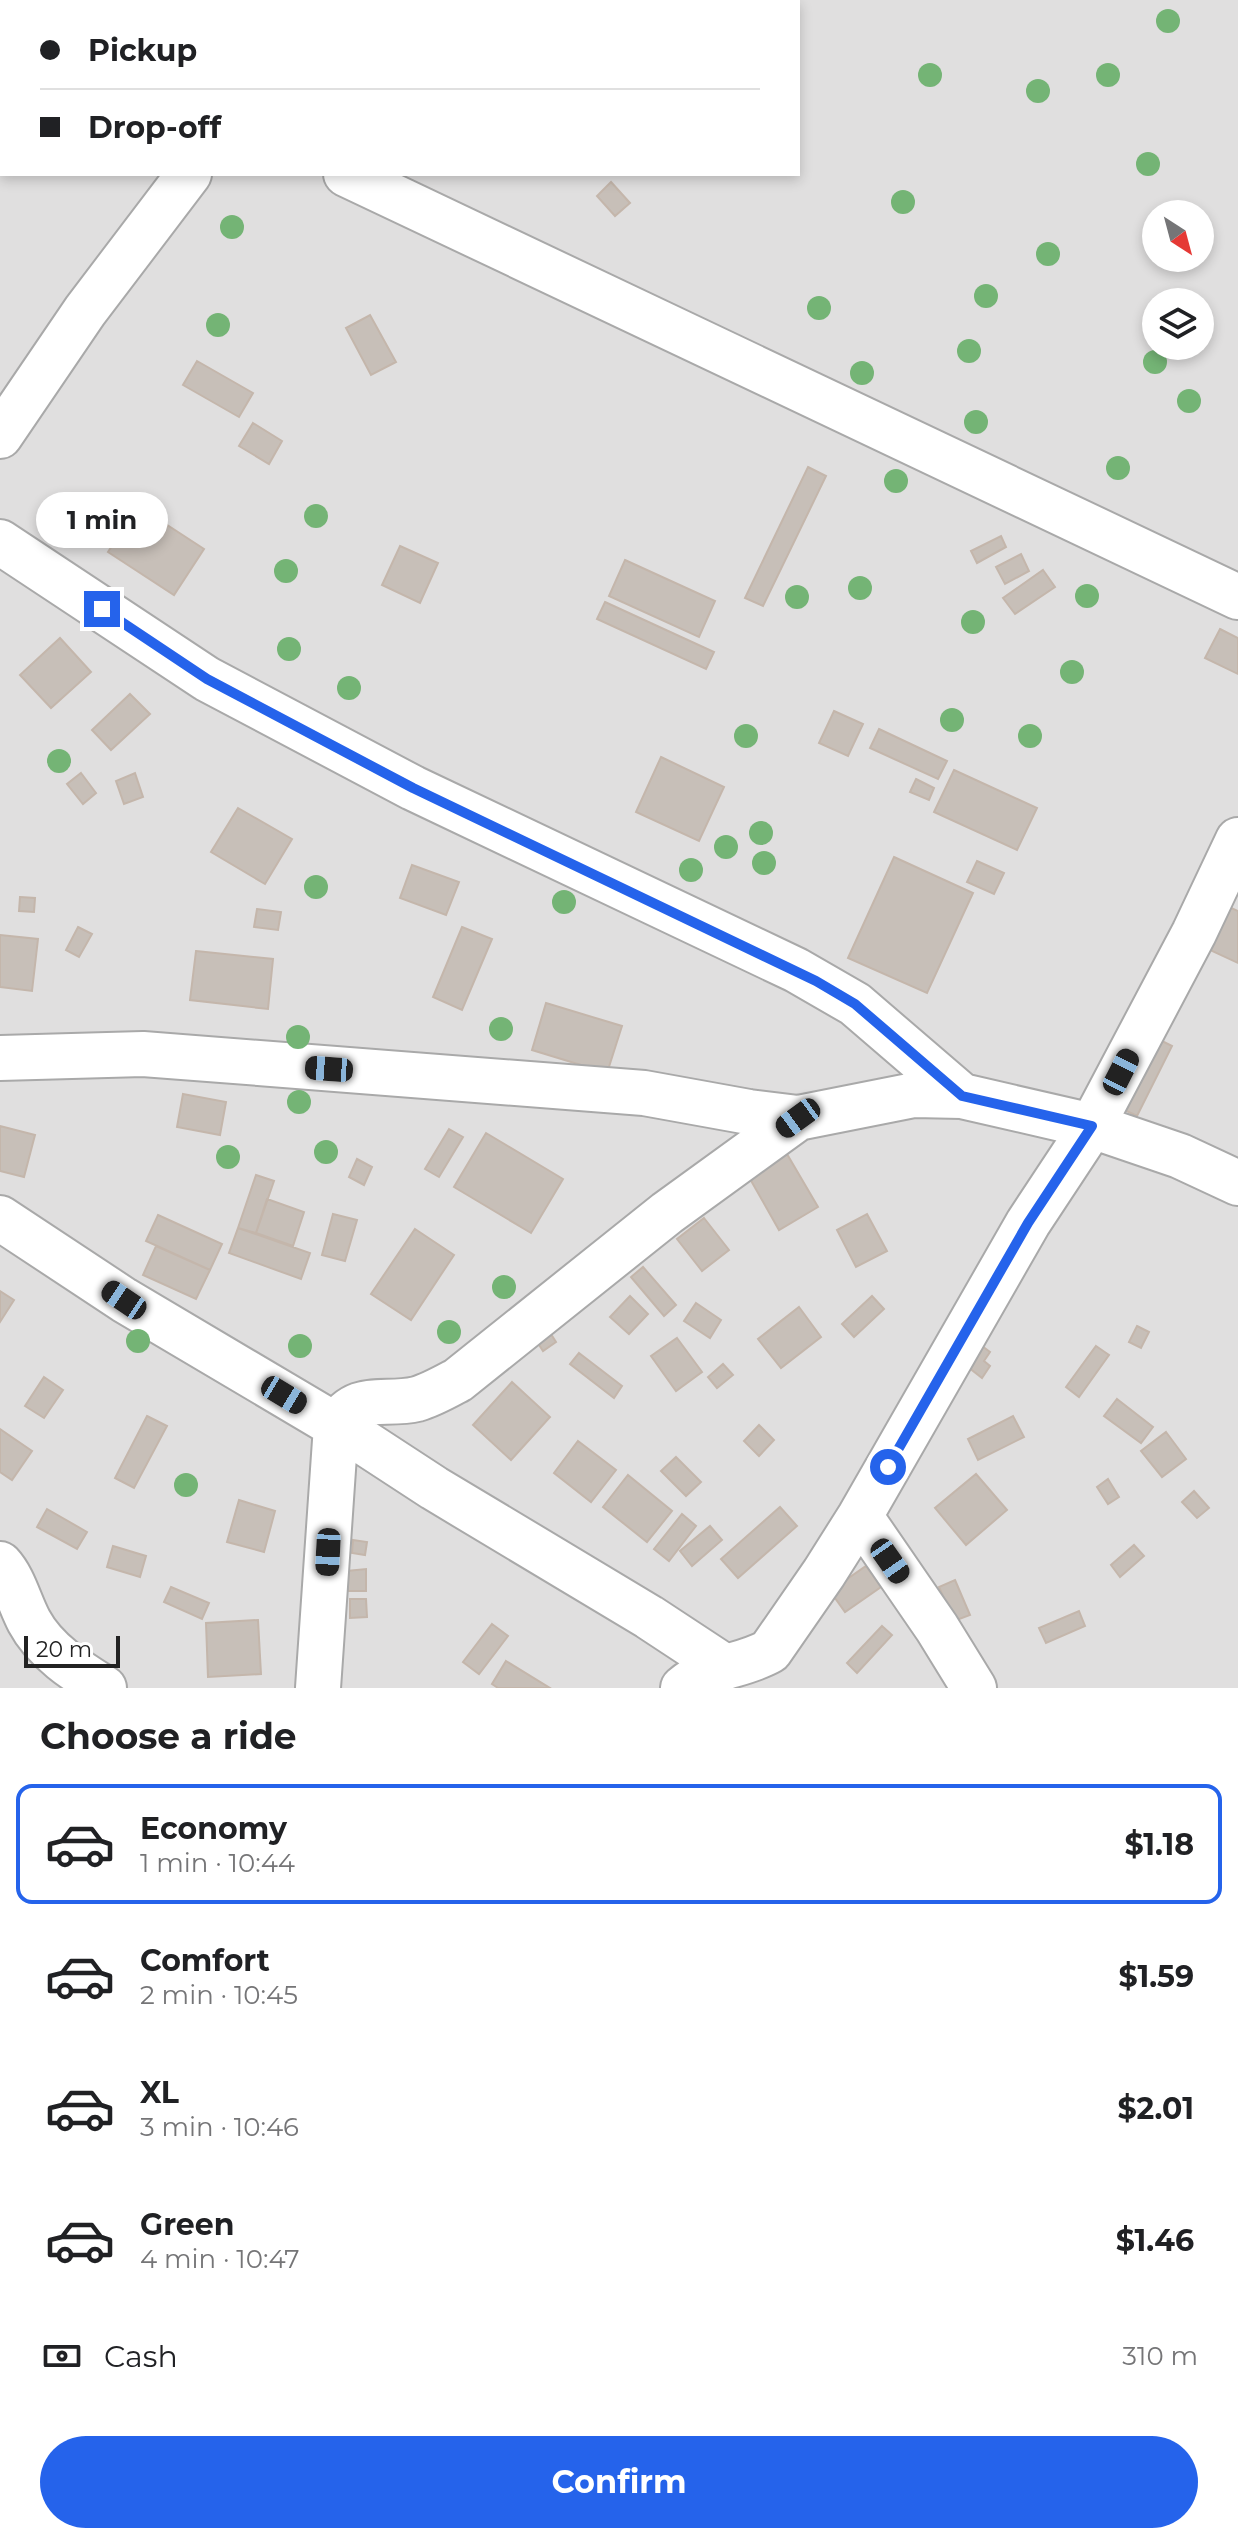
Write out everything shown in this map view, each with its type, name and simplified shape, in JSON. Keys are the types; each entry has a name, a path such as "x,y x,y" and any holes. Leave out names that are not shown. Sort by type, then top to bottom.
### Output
{"street":[{"path":"0,436 85,311 187,176"},
{"path":"350,176 1238,597"},
{"path":"0,542 207,679 413,788 796,970 855,1004 962,1096"},
{"path":"683,1688 704,1673 757,1659 777,1643 860,1516 1028,1223 1092,1126 1194,933 1238,840"},
{"path":"0,1058 143,1054 644,1093 798,1118 914,1095 962,1096 1092,1126 1180,1156 1238,1183"},
{"path":"318,1688 336,1426 349,1409 359,1404 420,1398 458,1380 667,1213 798,1118"},
{"path":"0,1218 124,1300 636,1609 725,1667"},
{"path":"860,1516 974,1688"},
{"path":"0,1564 11,1580 31,1625 69,1667 104,1688"}],"shaded area":[{"path":"800,0 1238,0 1238,1688 0,1688 0,176 800,176"}],"building":[{"path":"611,182 630,203 615,216 597,196"},
{"path":"370,315 396,362 371,375 346,328"},
{"path":"197,361 253,393 239,417 183,385"},
{"path":"253,423 282,441 269,464 239,446"},
{"path":"808,467 826,476 763,606 745,598"},
{"path":"138,506 204,549 174,595 108,552"},
{"path":"1001,536 1006,547 977,563 971,551"},
{"path":"400,546 438,563 420,603 382,585"},
{"path":"1021,554 1029,571 1005,584 996,567"},
{"path":"625,560 715,601 699,637 609,596"},
{"path":"1043,570 1055,587 1015,614 1003,598"},
{"path":"605,602 714,652 706,669 597,619"},
{"path":"1220,629 1238,638 1238,674 1205,658"},
{"path":"60,638 91,672 51,708 20,675"},
{"path":"130,694 150,714 111,750 92,730"},
{"path":"834,711 863,724 848,756 819,743"},
{"path":"879,729 947,761 938,779 870,748"},
{"path":"661,757 724,787 699,841 636,812"},
{"path":"954,770 1037,808 1017,850 934,812"},
{"path":"81,773 96,793 83,804 67,784"},
{"path":"135,773 143,797 124,804 116,781"},
{"path":"916,779 934,788 929,800 910,792"},
{"path":"238,808 292,839 265,884 211,852"},
{"path":"894,857 973,893 927,993 848,958"},
{"path":"977,861 1004,873 994,894 967,882"},
{"path":"412,865 459,882 446,915 400,898"},
{"path":"20,897 35,898 34,912 19,911"},
{"path":"1214,900 1238,911 1238,963 1195,943"},
{"path":"257,909 281,912 278,930 254,927"},
{"path":"78,927 92,934 79,957 66,950"},
{"path":"462,927 492,939 462,1010 433,997"},
{"path":"0,935 38,939 32,991 0,987"},
{"path":"196,951 273,959 268,1009 190,1000"},
{"path":"546,1003 622,1026 607,1073 532,1050"},
{"path":"1148,1034 1172,1046 1137,1116 1112,1104"},
{"path":"183,1094 226,1102 220,1135 177,1127"},
{"path":"0,1126 35,1135 24,1177 0,1171"},
{"path":"449,1129 463,1137 439,1177 425,1169"},
{"path":"486,1133 563,1179 531,1233 454,1187"},
{"path":"787,1154 818,1207 779,1230 749,1177"},
{"path":"357,1159 372,1167 364,1185 349,1177"},
{"path":"256,1175 274,1181 256,1233 238,1228"},
{"path":"267,1199 304,1212 293,1246 256,1233"},
{"path":"333,1214 357,1220 345,1261 322,1255"},
{"path":"867,1214 887,1251 856,1267 837,1230"},
{"path":"158,1215 222,1244 210,1270 146,1241"},
{"path":"704,1218 729,1250 702,1271 677,1239"},
{"path":"238,1228 310,1253 301,1279 229,1253"},
{"path":"415,1229 454,1255 411,1320 371,1294"},
{"path":"156,1246 210,1270 196,1299 143,1275"},
{"path":"643,1267 676,1305 664,1316 631,1277"},
{"path":"0,1291 14,1300 0,1322"},
{"path":"630,1296 648,1314 629,1334 610,1317"},
{"path":"872,1296 884,1309 854,1337 842,1324"},
{"path":"696,1303 721,1320 710,1338 684,1321"},
{"path":"799,1307 821,1337 781,1368 758,1339"},
{"path":"1137,1326 1149,1332 1141,1348 1129,1342"},
{"path":"549,1331 556,1342 543,1351 536,1340"},
{"path":"677,1338 702,1372 676,1391 651,1356"},
{"path":"978,1343 990,1352 984,1361 990,1366 982,1378 963,1363"},
{"path":"1096,1346 1109,1355 1079,1397 1066,1387"},
{"path":"579,1353 622,1386 614,1398 570,1364"},
{"path":"723,1364 733,1375 717,1388 708,1377"},
{"path":"44,1377 63,1390 44,1418 25,1406"},
{"path":"512,1382 550,1417 511,1460 473,1425"},
{"path":"1117,1399 1153,1427 1141,1443 1104,1416"},
{"path":"147,1416 167,1426 134,1488 115,1478"},
{"path":"1013,1416 1024,1437 978,1460 968,1439"},
{"path":"759,1425 774,1440 759,1456 744,1441"},
{"path":"0,1429 32,1451 12,1480 0,1472"},
{"path":"1166,1432 1186,1459 1162,1477 1141,1451"},
{"path":"578,1441 616,1470 591,1502 554,1473"},
{"path":"676,1457 701,1482 686,1496 661,1471"},
{"path":"976,1474 1007,1510 966,1545 935,1508"},
{"path":"628,1475 672,1511 647,1542 603,1507"},
{"path":"1108,1479 1119,1497 1108,1504 1097,1487"},
{"path":"1194,1491 1209,1508 1197,1518 1182,1502"},
{"path":"239,1500 275,1511 264,1552 227,1542"},
{"path":"780,1507 797,1526 738,1578 721,1559"},
{"path":"47,1509 87,1532 77,1549 37,1527"},
{"path":"682,1514 696,1526 669,1561 654,1549"},
{"path":"710,1526 722,1540 692,1566 680,1551"},
{"path":"353,1540 367,1542 365,1555 352,1553"},
{"path":"1134,1545 1144,1556 1120,1577 1111,1565"},
{"path":"113,1546 146,1556 140,1577 107,1567"},
{"path":"866,1566 881,1587 845,1612 830,1591"},
{"path":"366,1569 366,1591 348,1591 347,1571"},
{"path":"955,1580 970,1615 954,1621 939,1587"},
{"path":"171,1587 209,1603 202,1619 164,1602"},
{"path":"350,1599 366,1599 367,1617 350,1618"},
{"path":"1079,1611 1085,1626 1046,1643 1039,1628"},
{"path":"258,1620 261,1674 208,1677 206,1623"},
{"path":"492,1624 508,1636 479,1674 463,1662"},
{"path":"882,1626 892,1635 857,1673 847,1663"},
{"path":"506,1661 550,1688 498,1688 492,1684"}],"route":[{"path":"102,609 207,679 413,788 816,981 855,1004 962,1096 1092,1126 1028,1223 888,1467"}]}
